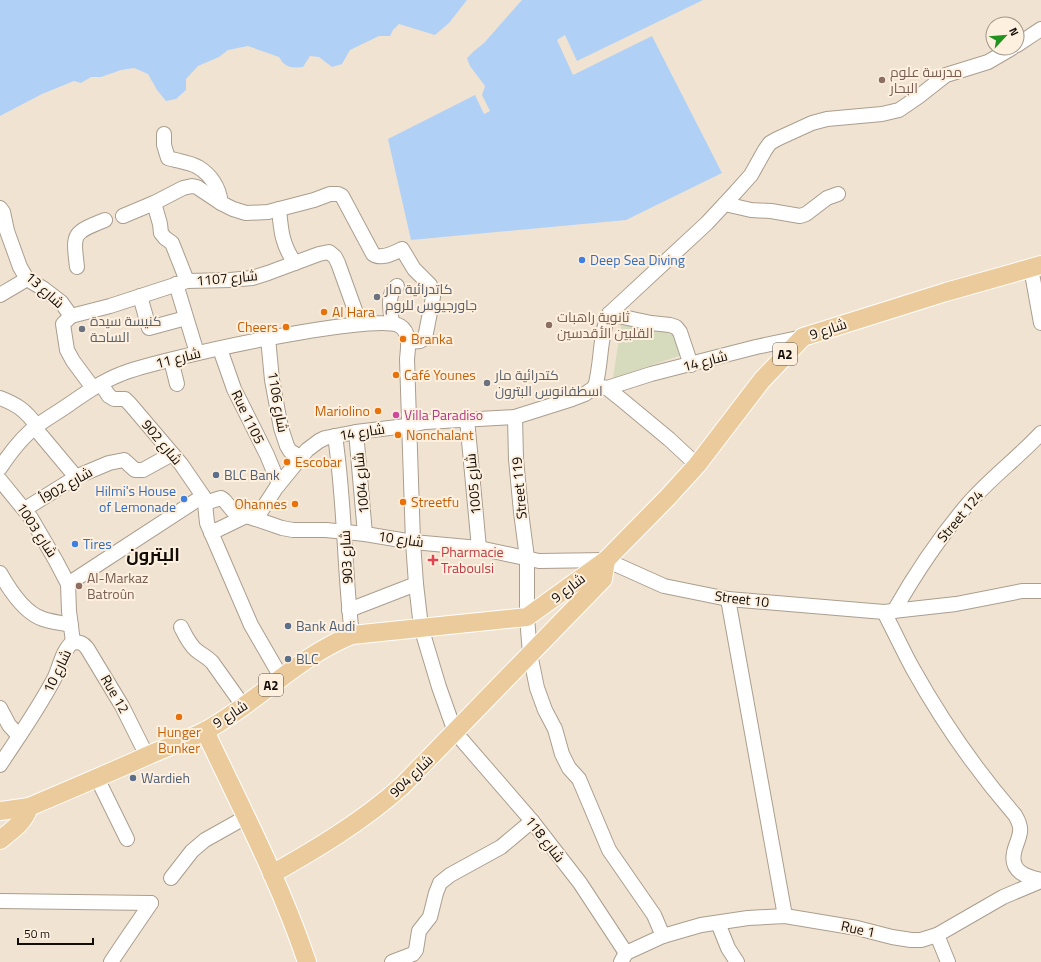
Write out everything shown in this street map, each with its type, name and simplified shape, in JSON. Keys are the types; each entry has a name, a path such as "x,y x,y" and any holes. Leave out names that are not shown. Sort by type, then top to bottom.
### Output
{"main road":[{"name":"شارع 9","path":"0,811 29,807 205,731 244,707 281,677 316,652 336,641 352,635 527,617 606,560 697,465 762,380 803,337 958,288 1036,267"},
{"name":"شارع 904","path":"272,874 310,853 375,809 402,786 603,579 606,560"},
{"path":"205,731 272,874 294,925 306,962"},
{"path":"0,840 22,822 29,807"}],"street":[{"path":"1025,40 1041,29"},
{"path":"697,465 669,438 601,387 599,371 605,322 609,314 662,266 725,204 751,175 764,150 770,143 812,123 827,119 878,115 899,110 946,75 988,62 998,56"},
{"path":"164,134 164,145 168,158 198,167 213,181 220,194 221,203"},
{"path":"123,216 154,203 183,188 192,186 197,187 233,209 246,213 268,212 314,200 330,194 338,194 342,196 373,254 379,257 392,254 402,249 414,269 430,285 433,297 426,336 420,341 408,342"},
{"path":"725,204 751,210 771,211 800,216 806,214 827,198 838,194"},
{"path":"154,203 161,233 172,243 182,283 186,318 197,353"},
{"name":"شارع 13","path":"0,208 3,212 7,231 20,267 27,279 44,289 60,302 71,316 63,324 67,350 73,360 97,386"},
{"path":"279,209 282,237 287,252 295,264"},
{"path":"77,268 74,243 76,236 81,230 105,220"},
{"name":"شارع 1107","path":"71,316 182,283 252,278 268,274 329,252 332,254 341,271 360,324"},
{"path":"1036,267 1041,323"},
{"path":"0,295 27,279"},
{"path":"397,286 394,288 391,297 391,323 402,327 408,342 407,359 413,542 416,584 422,627 439,687 455,732"},
{"path":"140,296 149,328 186,318"},
{"path":"609,314 676,327 680,332 692,365"},
{"name":"شارع 11","path":"0,468 14,449 36,427 97,386 121,374 197,353 268,338 319,329 360,324 391,323"},
{"name":"شارع 14","path":"251,517 264,505 279,484 308,450 319,441 356,432 410,426 426,422 515,417 572,399 601,387 692,365 756,347 803,337"},
{"name":"شارع 1106","path":"268,338 272,380 281,428 290,451 302,458"},
{"name":"Rue 1105","path":"220,349 234,389 267,455 279,484"},
{"path":"171,360 177,384"},
{"name":"شارع 902","path":"97,386 114,399 125,399 130,404 181,464 204,499"},
{"path":"0,398 14,403 26,412 36,427 76,477"},
{"name":"Street 119","path":"515,417 516,459 527,558 527,617 530,654 538,688 545,710 555,728 562,754 569,768 579,779 609,850 654,915 663,936"},
{"name":"شارع 1005","path":"467,419 479,548"},
{"name":"شارع 1004","path":"356,432 365,534"},
{"name":"Street 124","path":"889,612 967,505 1002,469 1041,433"},
{"name":"شارع 903","path":"335,436 341,480 349,610 352,635"},
{"name":"شارع 902أ","path":"25,509 76,477 110,463 121,460 126,461 136,470 143,470 172,454"},
{"name":"شارع 1003","path":"0,480 25,509 44,538 68,584"},
{"name":"شارع 10","path":"0,765 46,694 66,649 73,642 68,584 204,499 221,498 233,511 282,528 294,530 326,530 365,534 413,542 479,548 539,561 606,560"},
{"path":"204,499 207,523 211,533 251,625 281,677"},
{"path":"211,533 251,517"},
{"name":"Street 10","path":"606,560 664,586 728,599 889,612 956,604 1022,591 1041,591"},
{"path":"0,573 16,598 35,615 42,619 71,625"},
{"path":"349,610 416,584"},
{"path":"728,599 785,916"},
{"path":"889,612 913,669 941,716 972,762 1015,815 1018,821 1020,831 1014,853 1013,861 1015,868 1020,873 1041,881"},
{"path":"181,627 189,642 195,649 212,662 244,707"},
{"name":"Rue 12","path":"73,642 79,642 87,648 125,712 147,756"},
{"path":"0,708 9,725 19,736"},
{"name":"شارع 118","path":"455,732 532,821 580,884 624,957"},
{"path":"97,778 127,839"},
{"path":"170,878 198,845 246,817"},
{"path":"392,962 413,954 416,950 419,931 430,918 440,883 450,875 501,847 532,821"},
{"name":"Rue 1","path":"624,957 663,936 701,925 748,918 785,916 857,928 892,937 921,940 937,935 1003,897 1041,881"},
{"path":"0,901 151,903 111,962"},
{"path":"718,923 728,948 737,962"},
{"path":"937,935 948,962"}],"green space":[{"path":"621,325 665,329 675,333 682,355 613,378"}],"water":[{"path":"0,0 467,0 449,23 435,35 399,24 390,36 379,36 350,50 342,64 332,67 319,57 310,56 303,67 289,66 286,65 279,57 248,46 228,50 219,57 198,66 186,79 186,90 176,99 166,101 157,90 148,74 134,68 121,70 101,77 91,77 81,83 74,81 42,94 0,116"},
{"path":"522,0 703,0 577,61 565,35 557,40 573,75 652,36 722,173 626,220 411,240 388,139 475,95 484,114 490,111 482,95 485,86 470,66 467,58 484,43"}],"place":[{"name":"مدرسة علوم البحار","path":"882,80"},
{"name":"Deep Sea Diving","path":"582,260"},
{"name":"كاتدرائية مار جاورجيوس للروم","path":"377,297"},
{"name":"Al Hara","path":"324,312"},
{"name":"ثانوية راهبات القلبين الأقدسين","path":"549,325"},
{"name":"Cheers","path":"286,327"},
{"name":"كنيسة سيدة الساحة","path":"82,329"},
{"name":"Branka","path":"403,339"},
{"name":"Café Younes","path":"396,375"},
{"name":"كتدرائية مار اسطفانوس البترون","path":"487,383"},
{"name":"Mariolino","path":"378,411"},
{"name":"Villa Paradiso","path":"396,415"},
{"name":"Nonchalant","path":"398,435"},
{"name":"Escobar","path":"287,462"},
{"name":"BLC Bank","path":"216,475"},
{"name":"Hilmi's House of Lemonade","path":"184,499"},
{"name":"Streetfu","path":"403,502"},
{"name":"Ohannes","path":"295,504"},
{"name":"Tires","path":"75,544"},
{"name":"Pharmacie Traboulsi","path":"433,560"},
{"name":"Al-Markaz Batroûn","path":"79,586"},
{"name":"Bank Audi","path":"288,626"},
{"name":"BLC","path":"288,659"},
{"name":"Hunger Bunker","path":"179,717"},
{"name":"Wardieh","path":"133,778"}],"district":[{"name":"البترون","path":"153,555"}]}
